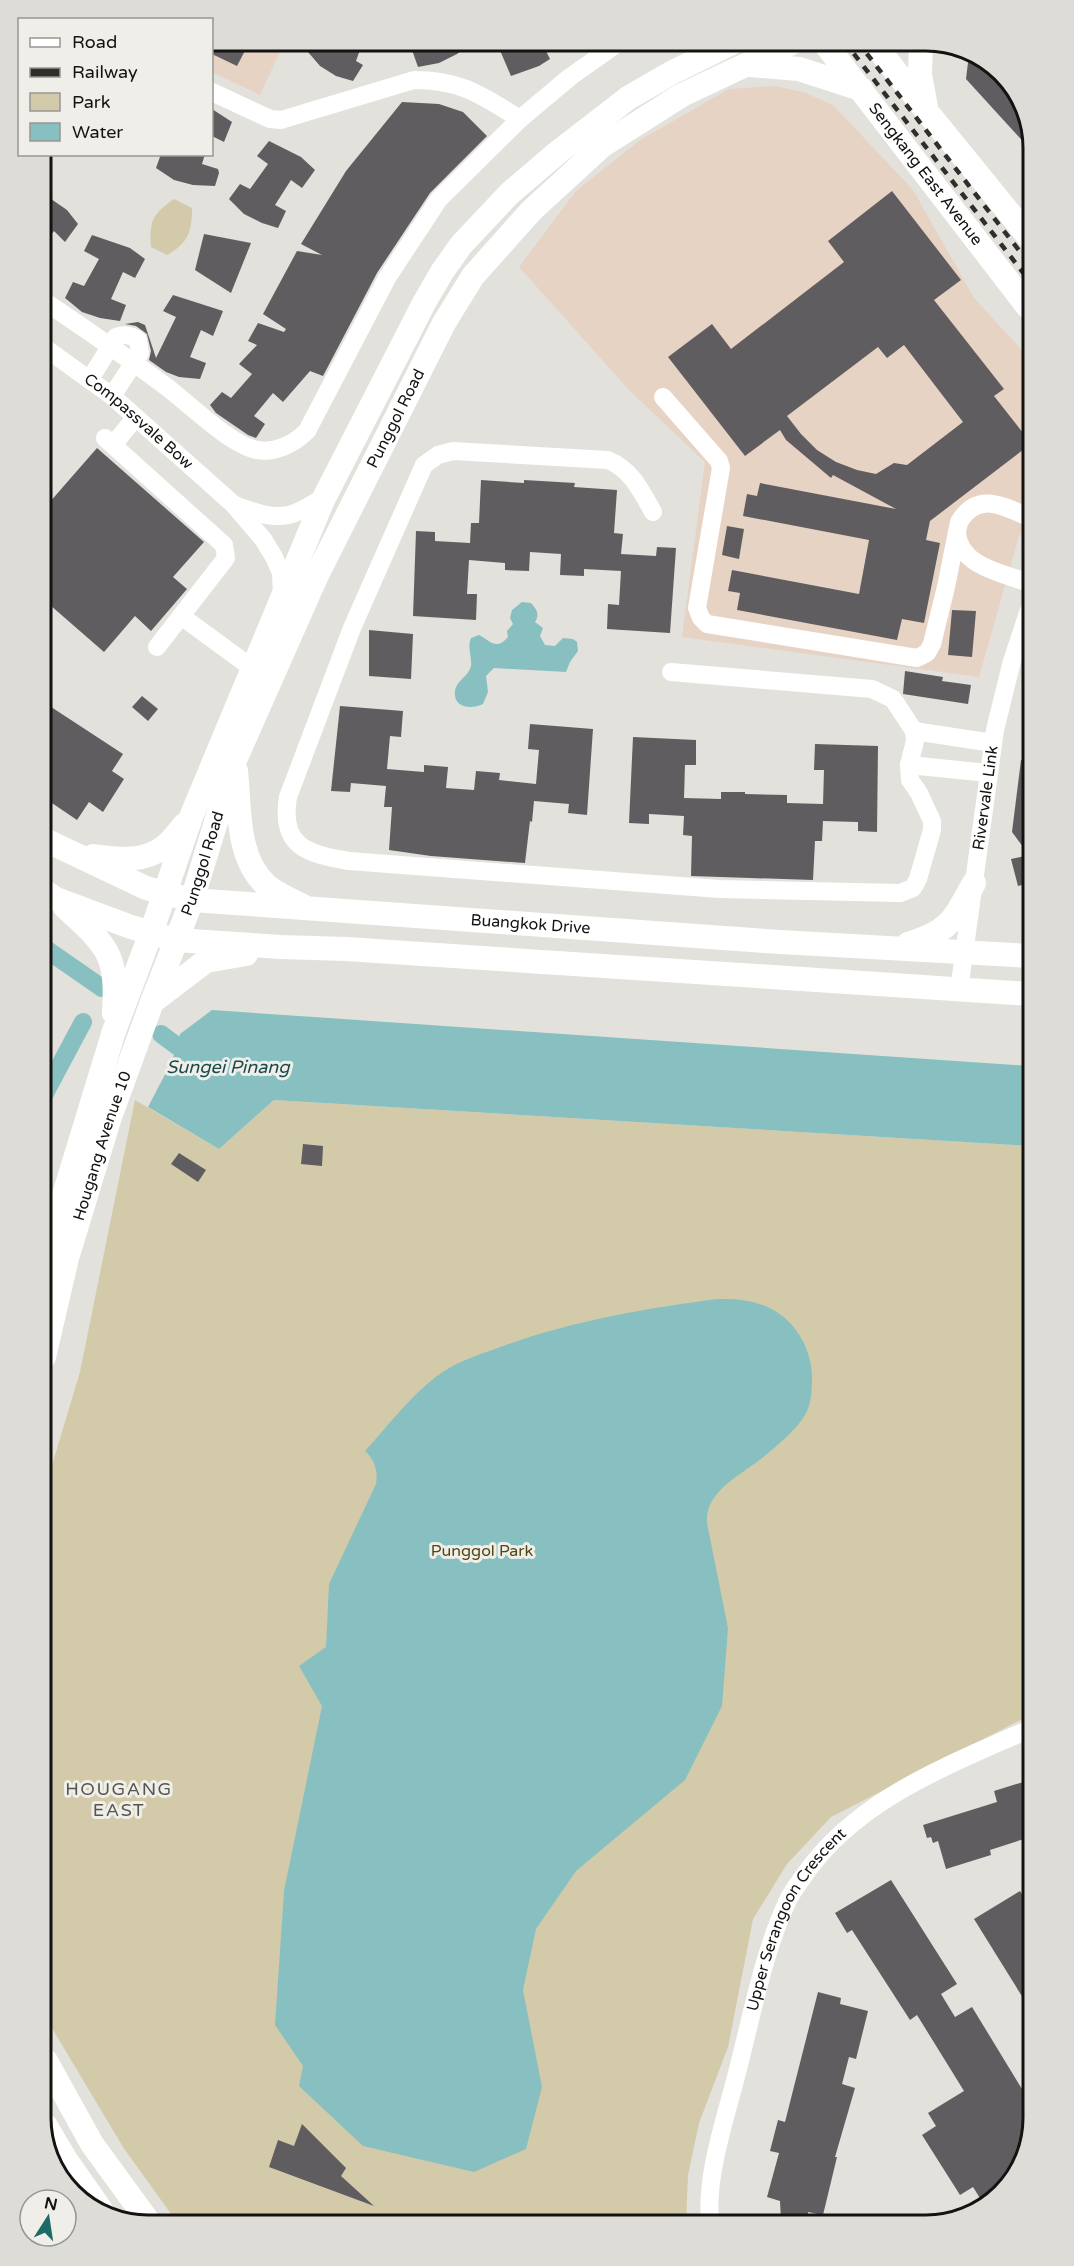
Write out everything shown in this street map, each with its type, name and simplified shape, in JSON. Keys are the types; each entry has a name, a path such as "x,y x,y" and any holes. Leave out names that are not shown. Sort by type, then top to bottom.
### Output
{"main road":[{"name":"Punggol Road","path":"151,933 191,817 325,497 409,330 442,272 461,245 510,193 600,118 646,87 711,51"},
{"name":"Punggol Road","path":"176,940 192,900 235,760 317,575 374,467 426,357 473,276 532,210 603,145 682,95 774,51"},
{"name":"Sengkang East Avenue","path":"832,51 1023,300"},
{"path":"880,51 1023,230"},
{"path":"921,51 920,75 928,113"},
{"path":"744,65 799,69 861,89"},
{"path":"235,760 243,842 249,861 267,886 309,909"},
{"path":"51,843 90,855 124,860 147,856 165,847 191,817"},
{"name":"Buangkok Drive","path":"51,843 146,888 192,900 780,942 1023,956"},
{"path":"894,947 937,934 953,921 974,883"},
{"path":"51,895 151,933 176,940 1023,994"},
{"path":"51,896 86,925 109,956 115,983 114,1030"},
{"name":"Hougang Avenue 10","path":"51,1237 114,1030 151,933"},
{"name":"Hougang Avenue 10","path":"51,1327 67,1258 109,1120 176,940"},
{"path":"152,1002 206,961 281,947"},
{"path":"51,2070 92,2144 144,2215"},
{"path":"53,2139 92,2197"}],"street":[{"path":"51,306 134,362 229,436 250,448 261,451 291,444 307,431 387,278 439,199 520,119 570,77 607,51"},
{"path":"213,92 270,119 281,120 414,81 437,80 472,90 520,119"},
{"path":"90,379 110,346"},
{"name":"Compassvale Bow","path":"51,352 112,396 233,504 264,539 274,557 281,573 282,598"},
{"path":"112,396 134,362"},
{"path":"663,397 719,461 721,468 698,608 701,618 707,624 917,658 927,653 932,644 959,522 964,513 983,503 993,503 1023,515"},
{"path":"135,418 109,441 224,545 226,558 157,647"},
{"path":"653,512 633,478 618,464 608,460 453,451 438,455 424,465 352,628 288,797 286,822 291,837 319,856 349,861 720,889 900,893 913,888 918,879 932,830 930,812 910,780 909,765 915,741 914,731 893,699 872,689 671,672"},
{"name":"Compassvale Bow","path":"233,504 252,512 280,516 293,514 325,497"},
{"path":"957,532 958,543 963,553 971,560 1023,581"},
{"path":"181,616 252,668"},
{"name":"Rivervale Link","path":"959,990 993,742 1012,661 1023,628"},
{"path":"914,731 993,742"},
{"path":"909,765 988,773"},
{"name":"Upper Serangoon Crescent","path":"710,2215 714,2164 756,1998 777,1928 789,1898 827,1845 853,1821 903,1790 954,1763 1023,1732"}],"shaded area":[{"path":"213,51 280,51 260,95 213,72"},
{"path":"775,86 806,93 834,106 913,190 974,298 1023,352 1023,530 1019,536 979,677 682,637 705,462 630,391 519,267 576,191 640,140 729,89"}],"green space":[{"path":"174,199 192,208 191,224 184,241 167,255 151,247 151,230 154,218"},
{"name":"Punggol Park","path":"135,1100 219,1149 274,1100 1023,1146 1023,1719 831,1817 787,1864 753,1919 728,2047 699,2123 688,2175 686,2215 172,2215 123,2147 51,2026 51,1469 80,1372"}],"water":[{"path":"522,602 531,603 536,610 538,614 535,622 543,628 540,636 545,645 555,646 563,638 577,642 578,651 566,672 494,668 486,676 488,692 483,704 468,707 460,704 455,697 455,691 471,666 469,645 471,638 479,635 497,644 504,641 508,637 507,631 513,624 510,618 512,610"},
{"name":"Sungei Pinang","path":"212,1010 1023,1066 1023,1146 274,1100 219,1149 148,1107 172,1061 180,1034"},
{"path":"717,1299 758,1303 784,1318 796,1330 803,1342 812,1375 810,1400 802,1420 777,1445 728,1483 712,1501 708,1511 707,1523 728,1628 722,1706 685,1780 576,1871 536,1929 523,1990 542,2087 526,2149 474,2172 363,2146 299,2086 303,2066 275,2025 284,1891 322,1706 299,1666 326,1647 329,1584 376,1484 375,1466 365,1451 427,1384 450,1367 465,1360 549,1331 577,1324 661,1307"}],"building":[{"path":"213,51 245,51 237,66 213,54"},
{"path":"360,51 356,61 363,65 353,81 336,76 320,66 308,52"},
{"path":"412,51 461,51 439,63 418,67"},
{"path":"500,51 546,51 550,59 539,66 511,76"},
{"path":"968,61 995,79 1013,105 1022,141 966,79"},
{"path":"402,102 439,104 463,112 487,136 430,193 377,273 323,376 310,371 283,402 273,393 254,416 265,424 256,438 248,435 216,413 210,405 222,392 231,398 252,374 239,364 257,345 248,341 258,323 284,332 286,329 263,314 297,251 322,255 301,244 346,171"},
{"path":"213,110 232,122 224,142 213,136"},
{"path":"269,141 301,157 315,170 302,188 291,180 275,205 286,211 278,228 244,214 229,199 240,184 250,189 268,164 257,156"},
{"path":"160,156 204,156 202,164 218,169 219,173 215,186 193,185 174,180 156,168"},
{"path":"892,191 961,280 934,300 1004,389 994,396 1023,433 1023,450 930,521 926,540 940,543 924,623 902,619 897,640 737,610 740,593 728,591 732,570 859,594 869,540 743,516 747,494 757,496 760,483 896,509 833,475 831,478 786,440 780,430 745,456 668,357 712,324 731,349 844,262 828,241","holes":["904,345 963,422 907,465 894,463 876,474 836,462 817,450 787,416 878,347 887,358"]},
{"path":"51,199 67,210 78,224 65,242 54,231 51,235"},
{"path":"204,234 251,243 231,293 195,270"},
{"path":"92,235 130,248 145,259 135,278 123,272 111,299 126,305 120,321 82,312 65,298 73,282 84,286 99,259 84,251"},
{"path":"173,295 223,311 213,336 201,330 190,357 206,363 200,379 179,377 166,372 149,360 151,351 147,334 136,326 125,324 138,322 145,325 156,358 176,317 163,311"},
{"path":"97,448 204,542 173,577 187,589 151,631 135,616 104,652 51,606 51,501"},
{"path":"481,480 575,483 574,487 617,490 614,533 623,534 621,554 656,556 657,547 676,548 670,633 607,629 608,604 619,605 621,571 584,569 584,576 560,575 561,554 530,552 529,571 505,570 505,563 469,560 467,594 477,594 476,620 413,616 416,531 435,532 435,541 470,543 471,523 479,523"},
{"path":"727,526 744,529 739,559 722,555"},
{"path":"952,610 976,611 972,657 948,655"},
{"path":"369,630 413,634 411,679 369,676"},
{"path":"905,671 943,677 942,681 971,685 968,704 903,694"},
{"path":"142,696 158,709 148,721 132,707"},
{"path":"340,706 403,711 401,737 390,736 387,769 424,772 424,765 448,767 446,788 474,790 476,771 500,773 499,780 536,784 539,750 528,749 530,724 593,729 587,815 568,813 569,804 534,801 525,863 431,856 389,850 392,807 384,807 386,786 351,783 350,792 331,791"},
{"path":"51,707 123,754 112,771 124,779 103,812 89,802 77,820 51,802"},
{"path":"633,737 696,740 696,765 685,765 684,798 721,799 721,792 745,792 745,794 787,795 787,803 823,804 824,770 814,770 815,744 878,746 877,832 858,831 858,822 823,821 822,841 815,841 813,880 691,876 692,836 683,835 684,816 649,814 649,824 629,823"},
{"path":"1021,760 1023,760 1023,847 1012,832"},
{"path":"1023,856 1023,885 1018,886 1011,859"},
{"path":"303,1144 323,1146 322,1166 301,1164"},
{"path":"179,1153 206,1170 198,1182 171,1164"},
{"path":"1023,1782 1023,1839 990,1850 991,1855 946,1869 938,1841 933,1843 931,1837 927,1838 923,1825 997,1802 994,1791"},
{"path":"891,1880 957,1984 941,1994 955,2017 972,2007 1023,2091 1022,2130 1013,2161 995,2187 980,2198 973,2187 960,2195 922,2135 936,2126 928,2113 964,2091 917,2015 910,2020 852,1930 847,1933 835,1913"},
{"path":"1020,1891 1023,1896 1023,1998 974,1919"},
{"path":"818,1992 841,1998 840,2004 868,2011 856,2059 849,2057 842,2084 855,2088 835,2157 837,2157 823,2215 808,2212 808,2215 781,2215 780,2201 767,2197 779,2153 770,2151 778,2120 785,2122"},
{"path":"302,2124 346,2168 341,2176 374,2206 269,2167 278,2140 294,2146"}],"waterway":[{"path":"51,953 102,988"},
{"path":"51,1082 83,1022"},
{"path":"161,1034 177,1046"}],"railway":[{"path":"852,51 1023,273"},
{"path":"865,51 1023,256"}],"district":[{"name":"HOUGANG EAST","path":"119,1799"}]}
